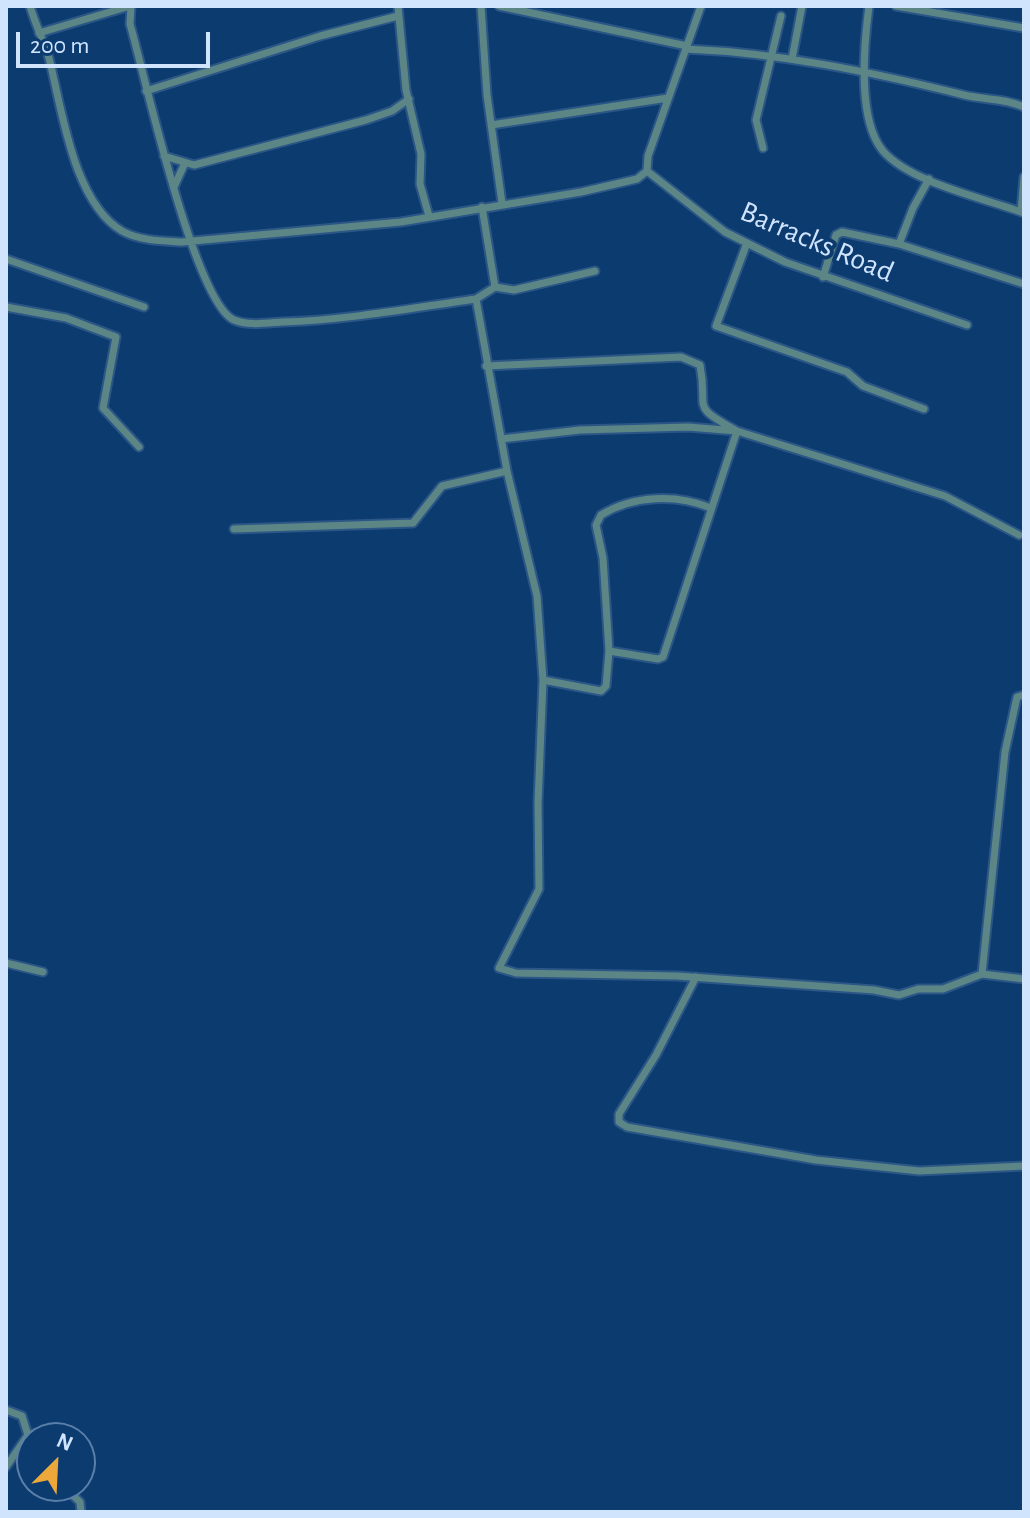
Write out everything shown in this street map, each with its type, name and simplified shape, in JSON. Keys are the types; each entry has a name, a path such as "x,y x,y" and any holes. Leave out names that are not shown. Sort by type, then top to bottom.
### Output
{"street":[{"path":"30,6 69,139 93,200 122,231 153,241 192,241 401,222 637,179 647,171 668,98 701,6"},
{"path":"98,6 106,15"},
{"path":"39,33 131,6 130,24 174,189 211,292 225,314 239,322 351,319 476,299 495,287 514,290 595,271"},
{"path":"398,6 409,99 421,154 420,184 429,216"},
{"path":"481,6 491,125 502,203"},
{"path":"499,6 686,47 771,55 866,71 979,99 1005,100 1024,107"},
{"path":"792,59 802,6"},
{"path":"869,6 867,114 883,150 906,169 1023,212 1024,177"},
{"path":"896,6 1024,28"},
{"path":"146,91 320,36 398,16"},
{"path":"763,148 756,120 781,16"},
{"path":"491,125 668,98"},
{"path":"163,156 184,165 325,132 392,111 409,99"},
{"path":"174,189 174,179 184,165"},
{"name":"Barracks Road","path":"647,171 725,232 747,243 823,277 967,325"},
{"path":"899,244 929,179"},
{"path":"482,207 495,287"},
{"path":"823,277 836,235 842,232 899,244 1024,284"},
{"path":"747,243 716,326 847,372 863,386 924,409"},
{"path":"6,259 144,307"},
{"path":"476,299 507,471 537,596 543,680 538,803 539,889 499,968 516,973 696,977 874,990 899,995 918,989 952,987 982,974 1024,979"},
{"path":"6,307 66,318 116,337 103,408 139,447"},
{"path":"486,366 681,357 700,365 700,403 705,413 737,431 945,496 1019,535"},
{"path":"501,439 580,430 673,427 737,431"},
{"path":"609,651 658,659 663,657 737,431"},
{"path":"234,529 413,523 442,486 507,471"},
{"path":"543,680 601,691 606,686 609,651 603,558 596,525 601,515 657,497 688,499 711,508"},
{"path":"982,974 1005,752 1017,697 1024,695"},
{"path":"6,963 43,972"},
{"path":"696,977 656,1055 619,1114 619,1122 627,1127 816,1160 919,1171 1024,1166"},
{"path":"6,1410 22,1416 24,1422"}]}
